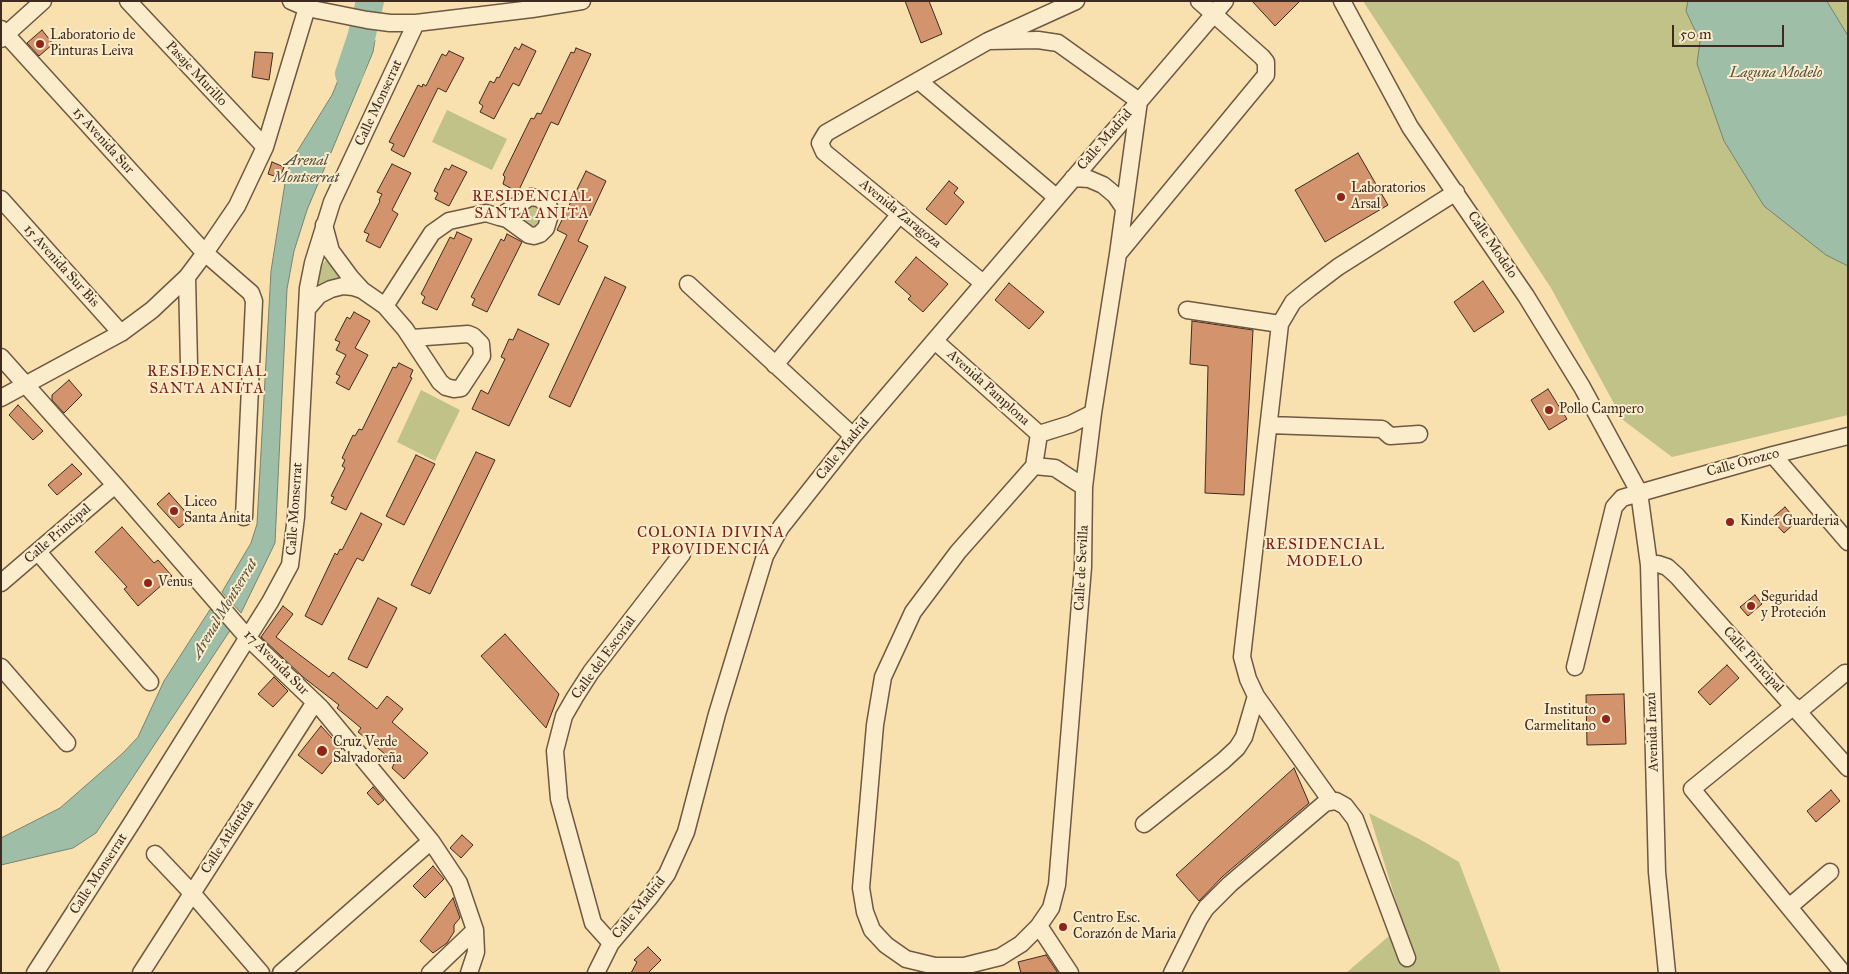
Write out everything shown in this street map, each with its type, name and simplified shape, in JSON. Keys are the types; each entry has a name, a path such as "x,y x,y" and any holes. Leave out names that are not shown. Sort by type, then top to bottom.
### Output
{"street":[{"path":"3,34 43,1"},
{"name":"Pasaje Murillo","path":"128,1 265,147"},
{"path":"291,1 390,23 416,23 582,1"},
{"path":"1056,197 919,81 988,41 1076,1"},
{"path":"1118,254 1266,75 1266,62 1199,1"},
{"name":"Calle Madrid","path":"596,973 611,943 667,874 686,832 717,714 765,556 781,527 853,436 1225,1"},
{"name":"Calle Modelo","path":"1342,1 1410,126 1526,296 1582,387 1639,492"},
{"path":"1,398 121,333 152,310 187,277 206,253 237,206 265,147 308,4"},
{"name":"Calle Monserrat","path":"35,973 270,602 290,565 296,518 307,309 312,269 332,202 416,23"},
{"name":"15 Avenida Sur","path":"3,34 206,253 251,293 254,301 244,517"},
{"path":"988,41 1038,40 1058,43 1139,101"},
{"name":"Avenida Zaragoza","path":"919,81 826,133 820,143 824,152 983,283"},
{"name":"Calle de Sevilla","path":"1034,466 958,552 914,612 883,677 875,725 861,888 865,912 872,930 886,945 906,959 935,966 964,966 1000,957 1021,944 1039,926 1050,908 1057,885 1083,567 1084,487 1093,412 1118,254 1139,101"},
{"path":"1073,178 1088,179 1103,185 1115,195 1124,208"},
{"path":"1331,801 1256,696 1248,679 1242,658 1280,324 1293,302 1316,283 1456,192"},
{"name":"15 Avenida Sur Bis","path":"1,199 121,333"},
{"path":"385,306 432,233 449,221 486,213 498,216"},
{"path":"774,365 900,214"},
{"path":"324,225 331,251 350,278 362,290 385,306 412,338"},
{"path":"187,277 189,364"},
{"path":"688,284 853,436"},
{"path":"307,309 319,295 331,289 343,286 362,290"},
{"path":"1187,310 1280,324"},
{"name":"Avenida Pamplona","path":"935,341 1039,434 1034,466"},
{"name":"17 Avenida Sur","path":"1,357 217,600 247,637 315,702 431,841 459,883 476,930 476,952 469,973"},
{"path":"1039,434 1071,424 1093,412"},
{"path":"1269,425 1382,429 1390,436 1419,434"},
{"name":"Calle Orozco","path":"1575,667 1614,507 1622,498 1773,455 1848,436"},
{"path":"1773,455 1848,542"},
{"path":"1034,466 1055,468 1084,487"},
{"name":"Calle Principal","path":"1,583 115,485"},
{"name":"Avenida Irazú","path":"1639,492 1649,565 1657,872 1667,973"},
{"path":"38,552 150,682"},
{"name":"Calle del Escorial","path":"611,943 593,923 559,799 555,751 564,716 580,688 682,554"},
{"name":"Calle Principal","path":"1649,565 1658,564 1667,567 1677,576 1848,768"},
{"path":"1,666 67,743"},
{"path":"1843,973 1692,789 1845,673"},
{"path":"1144,824 1223,761 1236,748 1244,737 1256,696"},
{"name":"Calle Atlántida","path":"141,973 315,702"},
{"path":"1172,973 1206,908 1230,884 1331,801 1336,801 1345,806 1355,819 1407,958"},
{"path":"281,973 431,841"},
{"path":"155,854 192,893 260,973"},
{"path":"1789,907 1830,872"},
{"path":"1039,926 1070,973"},
{"path":"430,973 476,930"}],"green space":[{"path":"1363,1 1848,1 1848,415 1672,457 1623,420 1551,288"},
{"path":"447,110 507,139 492,170 432,142"},
{"path":"534,202 542,210 540,223 534,228 528,227 510,212"},
{"path":"329,260 344,279 316,291 319,269 325,261"},
{"path":"421,390 460,410 435,461 397,442"},
{"path":"1369,813 1459,862 1501,973 1346,973 1403,924"}],"water":[{"name":"Laguna Modelo","path":"1688,1 1827,1 1848,36 1848,266 1826,255 1764,206 1724,141 1697,64 1700,41 1686,11"},
{"name":"Arenal Montserrat","path":"348,37 375,40 373,52 307,210 294,251 287,289 275,543 241,613 222,592 251,543 257,524 271,271 285,183 290,163 332,95 337,83"},
{"name":"Arenal Montserrat","path":"211,608 231,629 96,833 73,848 1,865 1,838 60,808 123,753 138,737 164,681"}],"building":[{"path":"905,1 929,1 942,34 921,43"},
{"path":"1252,1 1300,1 1275,26"},
{"name":"Laboratorio de Pinturas Leiva","path":"42,30 53,44 39,56 27,43"},
{"path":"522,44 536,51 519,86 513,83 494,119 480,112 483,106 479,103 490,81 494,83 497,77 499,78 515,47 519,50"},
{"path":"576,48 591,54 558,125 551,122 518,192 503,184 505,177 503,175 531,118 534,119 537,113 541,114 571,52 574,53"},
{"path":"449,51 464,58 446,92 438,88 404,157 391,150 394,144 389,142 418,85 422,87 423,84 426,86 442,54 446,56"},
{"path":"255,52 273,53 269,80 252,77"},
{"name":"Laboratorios Arsal","path":"1358,153 1388,205 1325,242 1295,190"},
{"path":"272,162 284,167 280,178 268,174"},
{"path":"392,164 411,173 392,210 398,214 380,248 366,241 369,234 364,232 380,201 382,194 377,192"},
{"path":"452,165 467,172 449,206 435,199 438,193 434,191 445,168 449,170"},
{"path":"586,171 606,181 578,241 588,246 559,305 538,295 567,235 557,230"},
{"path":"949,181 958,188 954,193 964,202 946,225 926,209"},
{"path":"457,232 472,239 437,310 422,303 425,297 421,294 450,237 454,239"},
{"path":"507,234 522,242 487,312 472,305 475,299 471,297 501,239 504,241"},
{"path":"916,257 948,284 923,312 908,299 911,296 895,282"},
{"path":"605,277 626,287 570,407 549,397"},
{"path":"1483,281 1504,312 1474,332 1454,302"},
{"path":"1009,283 1044,312 1029,329 995,300"},
{"path":"354,312 370,321 355,348 368,355 349,390 336,383 340,376 336,374 346,355 336,350 340,342 335,340 347,317 350,319"},
{"path":"1192,321 1253,330 1244,495 1205,493 1208,366 1190,364"},
{"path":"518,329 549,344 509,426 472,409 481,390 488,394 505,359 501,357 509,339 513,340"},
{"path":"399,363 413,370 410,377 412,378 346,510 331,503 334,497 331,496 345,468 342,466 345,460 342,458 353,435 355,436 359,429 362,430 393,367 396,368"},
{"path":"69,380 82,395 64,413 52,400 52,395"},
{"name":"Pollo Campero","path":"1548,389 1567,419 1549,430 1531,400"},
{"path":"18,405 43,431 33,440 9,415"},
{"path":"476,452 495,460 430,594 411,585"},
{"path":"416,455 435,464 404,525 386,516"},
{"path":"72,464 82,474 57,495 48,485"},
{"name":"Liceo Santa Anita","path":"169,493 191,518 179,528 157,504"},
{"path":"1785,507 1797,521 1784,533 1771,519"},
{"path":"361,513 382,524 363,561 357,558 322,625 305,616 335,553 337,555 340,549 342,550"},
{"path":"122,527 154,563 158,560 172,576 138,606 124,589 127,587 95,552"},
{"name":"Seguridad y Proteción","path":"1755,595 1762,604 1748,616 1740,607"},
{"path":"378,598 397,608 367,668 348,659"},
{"path":"283,606 293,614 276,637 329,677 333,672 377,709 387,696 403,709 392,722 428,753 404,779 392,768 394,764 385,754 358,732 361,728 337,708 339,705 303,677 261,637"},
{"path":"505,634 559,694 546,728 481,656"},
{"path":"1727,665 1739,678 1710,705 1698,692"},
{"path":"274,677 288,691 273,707 258,694"},
{"name":"Instituto Carmelitano","path":"1624,694 1626,744 1587,745 1586,695"},
{"name":"Cruz Verde Salvadoreña","path":"321,726 342,749 322,774 298,755"},
{"path":"1294,768 1309,803 1223,876 1199,901 1176,875"},
{"path":"373,787 384,800 378,805 367,793"},
{"path":"1831,790 1840,801 1816,822 1807,811"},
{"path":"462,835 473,845 461,858 450,848"},
{"path":"433,866 444,879 425,898 413,886"},
{"path":"453,898 460,918 454,925 454,932 447,943 433,953 420,941"},
{"path":"648,947 661,960 648,973 631,973 637,962 634,960"},
{"path":"1046,955 1058,973 1021,973 1018,962"}],"waterway":[{"name":"Arenal Montserrat","path":"349,74 361,38 370,1"}],"place":[{"name":"Laboratorio de Pinturas Leiva","path":"40,44"},
{"name":"Laboratorios Arsal","path":"1341,197"},
{"name":"Pollo Campero","path":"1549,410"},
{"name":"Liceo Santa Anita","path":"174,511"},
{"name":"Kinder Guarderia","path":"1730,522"},
{"name":"Venus","path":"148,583"},
{"name":"Seguridad y Proteción","path":"1751,606"},
{"name":"Instituto Carmelitano","path":"1606,719"},
{"name":"Cruz Verde Salvadoreña","path":"322,751"},
{"name":"Centro Esc. Corazón de Maria","path":"1063,927"}],"district":[{"name":"RESIDENCIAL SANTA ANITA","path":"532,206"},
{"name":"RESIDENCIAL SANTA ANITA","path":"207,380"},
{"name":"COLONIA DIVINA PROVIDENCIA","path":"711,542"},
{"name":"RESIDENCIAL MODELO","path":"1325,554"}]}
